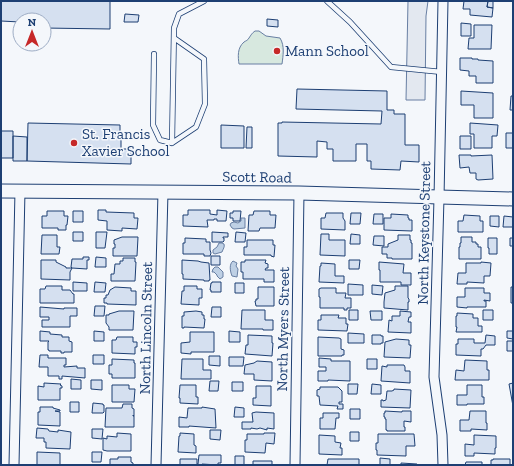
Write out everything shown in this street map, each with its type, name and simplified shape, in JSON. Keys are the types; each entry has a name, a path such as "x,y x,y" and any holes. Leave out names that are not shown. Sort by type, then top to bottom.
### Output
{"street":[{"name":"North Keystone Street","path":"443,1 434,376 442,435 443,465"},
{"name":"Scott Road","path":"1,191 299,194 513,199"},
{"path":"14,465 20,191"},
{"name":"North Lincoln Street","path":"156,465 163,192"},
{"name":"North Myers Street","path":"295,465 299,194"}],"lane":[{"path":"172,143 174,28 180,14 204,1"},
{"path":"327,1 350,22 391,67 442,72"},
{"path":"154,54 153,124 160,140 172,143 196,127 205,104 204,59 174,38"}],"shaded area":[{"path":"408,1 428,1 426,16 425,100 406,100"},
{"path":"255,31 259,31 266,36 280,38 283,48 282,64 239,64 238,56 240,47"}],"water":[{"path":"241,218 245,218 245,228 232,228 230,225 231,223 238,223 241,221"},
{"path":"219,243 224,244 224,248 222,252 215,254 213,253 213,250"},
{"path":"233,261 237,263 237,277 232,276 231,272 230,266"},
{"path":"215,267 218,267 223,272 223,277 220,279 214,272 212,272"}],"building":[{"path":"1,1 110,1 110,29 52,28 52,12 12,12 12,22 1,21"},
{"path":"464,1 488,1 487,7 493,8 492,17 470,15 470,9 463,9"},
{"path":"488,1 493,1 493,8 487,7"},
{"path":"125,14 139,15 138,22 124,22"},
{"path":"267,19 278,20 278,27 267,26"},
{"path":"461,23 471,24 471,36 461,36"},
{"path":"474,25 492,25 491,49 468,49 469,38 474,38"},
{"path":"460,58 493,61 493,83 476,83 476,76 469,76 469,71 460,70"},
{"path":"297,89 387,91 387,110 394,110 394,114 405,114 405,145 419,145 419,162 401,161 400,170 371,169 371,161 367,161 367,144 356,144 356,161 333,161 333,149 327,149 327,142 317,141 317,157 278,156 278,123 381,124 382,111 296,109"},
{"path":"461,91 493,93 493,118 474,118 474,105 461,105"},
{"path":"511,96 513,96 513,110 510,110"},
{"name":"St. Francis Xavier School","path":"28,123 120,125 121,149 131,149 131,164 27,161"},
{"path":"470,123 498,125 497,136 492,136 492,148 474,148 474,134 470,134"},
{"path":"221,125 244,126 244,148 221,148"},
{"path":"247,127 252,127 252,148 246,148"},
{"path":"1,131 13,131 13,158 1,158"},
{"path":"506,133 513,133 513,148 506,148"},
{"path":"13,136 27,137 27,161 13,161"},
{"path":"460,136 471,136 471,149 460,149"},
{"path":"459,155 492,155 493,179 478,180 476,179 476,173 470,173 469,167 460,168"},
{"path":"98,210 106,210 106,212 134,213 134,218 138,218 137,229 122,228 122,231 107,230 107,221 98,220"},
{"path":"188,210 210,210 210,214 217,215 217,210 227,211 226,221 217,221 217,219 207,220 208,227 183,226 183,215 188,215"},
{"path":"47,211 64,211 64,216 68,216 66,230 58,230 58,228 42,228 42,216 47,216"},
{"path":"73,211 83,211 83,222 73,222"},
{"path":"233,211 241,211 240,221 233,221 233,218 230,218 230,213 233,213"},
{"path":"254,211 270,211 270,215 276,215 275,228 260,228 259,231 248,231 249,215 253,215"},
{"path":"326,213 343,213 345,230 321,229 321,218 325,218"},
{"path":"351,213 361,213 360,224 350,224"},
{"path":"374,214 383,214 383,224 373,224"},
{"path":"391,214 408,215 409,220 412,220 412,231 384,230 384,218 391,218"},
{"path":"464,215 480,216 480,221 483,221 483,232 458,232 458,221 463,221"},
{"path":"490,216 499,216 499,227 490,226"},
{"path":"504,216 513,217 513,227 503,227"},
{"path":"73,232 83,232 83,241 73,241"},
{"path":"96,232 107,232 105,248 96,248"},
{"path":"212,232 228,233 228,237 223,237 223,242 212,242"},
{"path":"236,232 246,233 245,242 235,242"},
{"path":"321,234 329,234 329,240 345,240 345,256 320,255"},
{"path":"351,234 360,235 360,244 350,244"},
{"path":"42,235 57,235 57,247 60,247 59,254 41,254"},
{"path":"398,235 410,235 410,240 412,243 412,259 392,259 387,258 387,254 382,254 382,247 388,247 388,244 398,240"},
{"path":"374,236 384,236 384,246 373,245"},
{"path":"122,237 138,237 137,256 113,256 113,248 115,248 114,240"},
{"path":"461,237 472,237 472,242 476,242 478,247 481,247 481,259 459,259"},
{"path":"185,238 206,239 206,242 210,242 210,256 204,256 204,254 183,254 183,243 185,243"},
{"path":"488,238 497,238 497,254 489,254"},
{"path":"510,238 513,238 513,246 510,246"},
{"path":"247,240 273,240 273,245 275,245 274,257 271,255 244,255 244,247 247,247"},
{"path":"211,256 220,256 220,265 211,265"},
{"path":"83,257 89,257 89,260 87,260 87,269 71,267 72,259 83,259"},
{"path":"96,257 106,258 106,267 95,267"},
{"path":"123,258 135,258 135,281 111,281 111,274 114,274 115,264 120,264 120,261 123,261"},
{"path":"41,260 56,260 56,262 66,268 72,268 70,272 70,280 41,279"},
{"path":"182,260 209,263 210,280 204,281 183,279"},
{"path":"245,260 266,260 265,263 268,264 268,268 265,270 274,270 274,282 264,282 264,279 243,279 241,262 245,262"},
{"path":"349,260 360,260 359,269 349,269"},
{"path":"379,262 404,264 403,273 411,273 411,285 401,285 401,282 380,282"},
{"path":"321,263 335,264 335,276 344,276 344,283 319,282"},
{"path":"466,263 491,263 490,276 484,276 484,283 467,282 467,284 457,284 458,273 466,273"},
{"path":"73,282 87,283 87,291 73,291"},
{"path":"95,282 106,283 105,292 94,292"},
{"path":"212,282 221,282 221,292 211,292"},
{"path":"235,283 244,283 244,293 235,293"},
{"path":"348,284 363,285 363,295 348,295"},
{"path":"372,285 383,286 382,295 372,294"},
{"path":"46,286 62,286 62,290 70,290 74,294 74,303 40,303 40,289 45,289"},
{"path":"184,286 197,286 197,289 202,289 202,298 199,298 199,305 181,304"},
{"path":"395,286 408,286 408,310 384,308 385,293 395,290"},
{"path":"115,287 131,288 131,291 136,291 136,305 104,303 104,298 106,298 106,295 108,295 110,290"},
{"path":"258,287 274,287 274,306 256,306 255,301 258,299"},
{"path":"511,287 513,287 513,303 511,303"},
{"path":"336,288 336,293 346,293 345,298 351,298 351,308 344,310 344,308 320,308 319,289"},
{"path":"465,288 484,288 484,293 490,293 490,301 484,300 486,301 486,307 457,307 457,297 465,297"},
{"path":"95,306 105,306 104,316 94,316"},
{"path":"40,307 64,309 77,308 77,316 70,316 70,327 42,327 42,320 49,320 49,317 40,317"},
{"path":"212,307 221,307 221,317 211,317"},
{"path":"242,310 265,310 265,320 273,320 273,330 241,329"},
{"path":"349,310 358,310 358,320 349,320"},
{"path":"483,310 493,310 493,320 483,320"},
{"path":"119,311 134,311 133,330 109,330 106,323 106,315"},
{"path":"370,311 382,311 382,320 371,320"},
{"path":"400,311 411,312 411,317 409,317 408,322 411,322 411,333 388,332 389,320 392,321 392,316 400,316"},
{"path":"184,312 202,312 202,315 204,315 204,328 182,328 182,316 184,316"},
{"path":"457,313 473,314 473,318 478,318 478,326 482,326 482,332 456,332"},
{"path":"321,315 339,315 338,318 346,318 346,324 348,324 347,331 318,330 318,320 321,320"},
{"path":"40,331 62,335 62,337 69,337 69,341 72,342 72,352 61,353 61,351 49,351 49,341 40,341"},
{"path":"94,331 104,332 104,341 94,341"},
{"path":"229,331 240,332 240,342 229,342"},
{"path":"507,331 513,331 513,339 507,338"},
{"path":"190,332 214,332 214,352 191,352 191,354 181,353 181,343 190,342"},
{"path":"348,333 364,334 364,343 348,343"},
{"path":"248,335 272,336 272,356 245,354 246,345 248,345"},
{"path":"372,335 383,336 383,343 372,344"},
{"path":"486,335 495,336 495,345 486,345 483,349 481,349 481,356 456,355 456,344 458,344 458,339 474,339 474,343 485,343"},
{"path":"117,337 133,337 133,342 137,342 135,354 112,353 112,340 116,340"},
{"path":"318,337 341,339 341,349 344,350 344,355 318,356"},
{"path":"396,339 409,340 409,345 411,345 410,358 384,357 385,342"},
{"path":"507,341 513,341 513,351 507,351"},
{"path":"40,355 48,355 48,358 66,358 66,365 64,365 64,367 77,366 77,368 85,368 85,378 62,376 62,379 59,379 59,376 48,376 48,367 39,367"},
{"path":"93,355 104,355 104,364 93,364"},
{"path":"209,356 220,356 220,366 209,365"},
{"path":"229,357 244,357 243,366 229,366"},
{"path":"319,358 331,359 331,361 350,361 350,381 318,381 318,371 326,371 326,367 319,367"},
{"path":"112,359 134,360 135,378 112,378 112,374 109,374 109,365 112,365"},
{"path":"182,359 203,359 203,370 211,370 211,379 181,379"},
{"path":"367,359 377,359 377,369 367,369"},
{"path":"465,360 487,361 489,380 455,380 456,370 464,371"},
{"path":"257,361 272,362 272,381 254,380 254,374 244,374 245,365"},
{"path":"387,365 404,365 405,371 410,371 410,383 381,381 382,366 387,367"},
{"path":"71,379 81,380 81,389 71,389"},
{"path":"91,380 102,380 102,390 91,389"},
{"path":"210,381 219,381 218,391 209,391"},
{"path":"232,382 243,382 243,391 232,391"},
{"path":"44,383 61,384 60,385 62,388 60,388 60,400 38,400 38,386 44,387"},
{"path":"513,383 513,406 509,384"},
{"path":"348,384 358,384 357,394 348,394"},
{"path":"372,384 381,385 381,394 371,394"},
{"path":"112,385 129,385 129,389 135,389 134,402 112,402"},
{"path":"180,385 196,385 196,397 198,397 198,404 180,403"},
{"path":"467,385 482,385 482,397 484,397 484,404 457,405 457,395 467,395"},
{"path":"256,386 271,386 271,406 253,405 253,398 256,398"},
{"path":"320,387 338,387 342,391 342,402 339,402 339,404 343,404 343,409 337,409 338,406 320,405 317,390 320,389"},
{"path":"394,389 411,390 410,408 381,407 381,400 386,400 387,391 392,391"},
{"path":"70,402 79,402 79,412 70,412"},
{"path":"93,403 103,404 104,412 92,413"},
{"path":"123,404 132,404 132,408 134,409 134,416 134,427 105,427 106,408 122,408"},
{"path":"40,407 53,407 60,410 55,411 60,412 60,426 38,425 38,412 40,412"},
{"path":"202,407 215,409 216,428 189,426 179,427 179,417 187,418 188,408"},
{"path":"235,407 244,408 244,417 234,417"},
{"path":"350,409 360,409 360,419 350,419"},
{"path":"385,411 411,411 411,422 404,421 405,431 386,430 386,419 384,417"},
{"path":"470,411 486,411 487,430 471,429 471,431 460,431 460,420 469,420"},
{"path":"252,413 274,413 274,429 242,429 242,422 253,422"},
{"path":"323,413 339,413 339,418 336,418 335,429 320,429 320,418 323,418"},
{"path":"37,428 48,429 49,431 58,432 58,430 71,432 70,449 46,448 44,438 36,438"},
{"path":"92,429 103,429 102,439 92,438"},
{"path":"210,430 221,430 220,440 210,439"},
{"path":"350,432 359,432 359,441 350,441"},
{"path":"117,433 131,434 131,451 103,450 103,438 107,439 107,436 117,437"},
{"path":"180,433 194,434 196,453 178,452"},
{"path":"275,433 274,444 266,443 265,453 245,452 245,440 247,440 247,434"},
{"path":"378,434 414,434 415,446 406,446 406,456 377,455 376,443 378,443"},
{"path":"319,435 335,436 335,442 341,443 340,448 342,448 342,455 319,454"},
{"path":"474,435 496,436 495,454 474,453 474,456 465,456 465,444 474,445"},
{"path":"37,452 60,453 60,465 37,465"},
{"path":"92,452 102,452 101,462 92,462"},
{"path":"199,455 221,455 221,463 218,463 218,465 180,465 180,459 197,459 198,464"},
{"path":"235,456 244,456 244,465 235,465"},
{"path":"118,457 131,457 131,462 133,465 110,465 110,459 118,459"},
{"path":"380,458 390,459 390,465 380,465"},
{"path":"328,459 359,459 359,465 327,465"},
{"path":"510,459 510,465 491,465 491,460"},
{"path":"253,461 272,461 272,465 253,465"},
{"path":"466,462 482,462 482,465 465,465"},
{"path":"401,463 417,464 401,465"}],"place":[{"name":"Mann School","path":"277,51"},
{"name":"St. Francis Xavier School","path":"74,143"}]}
